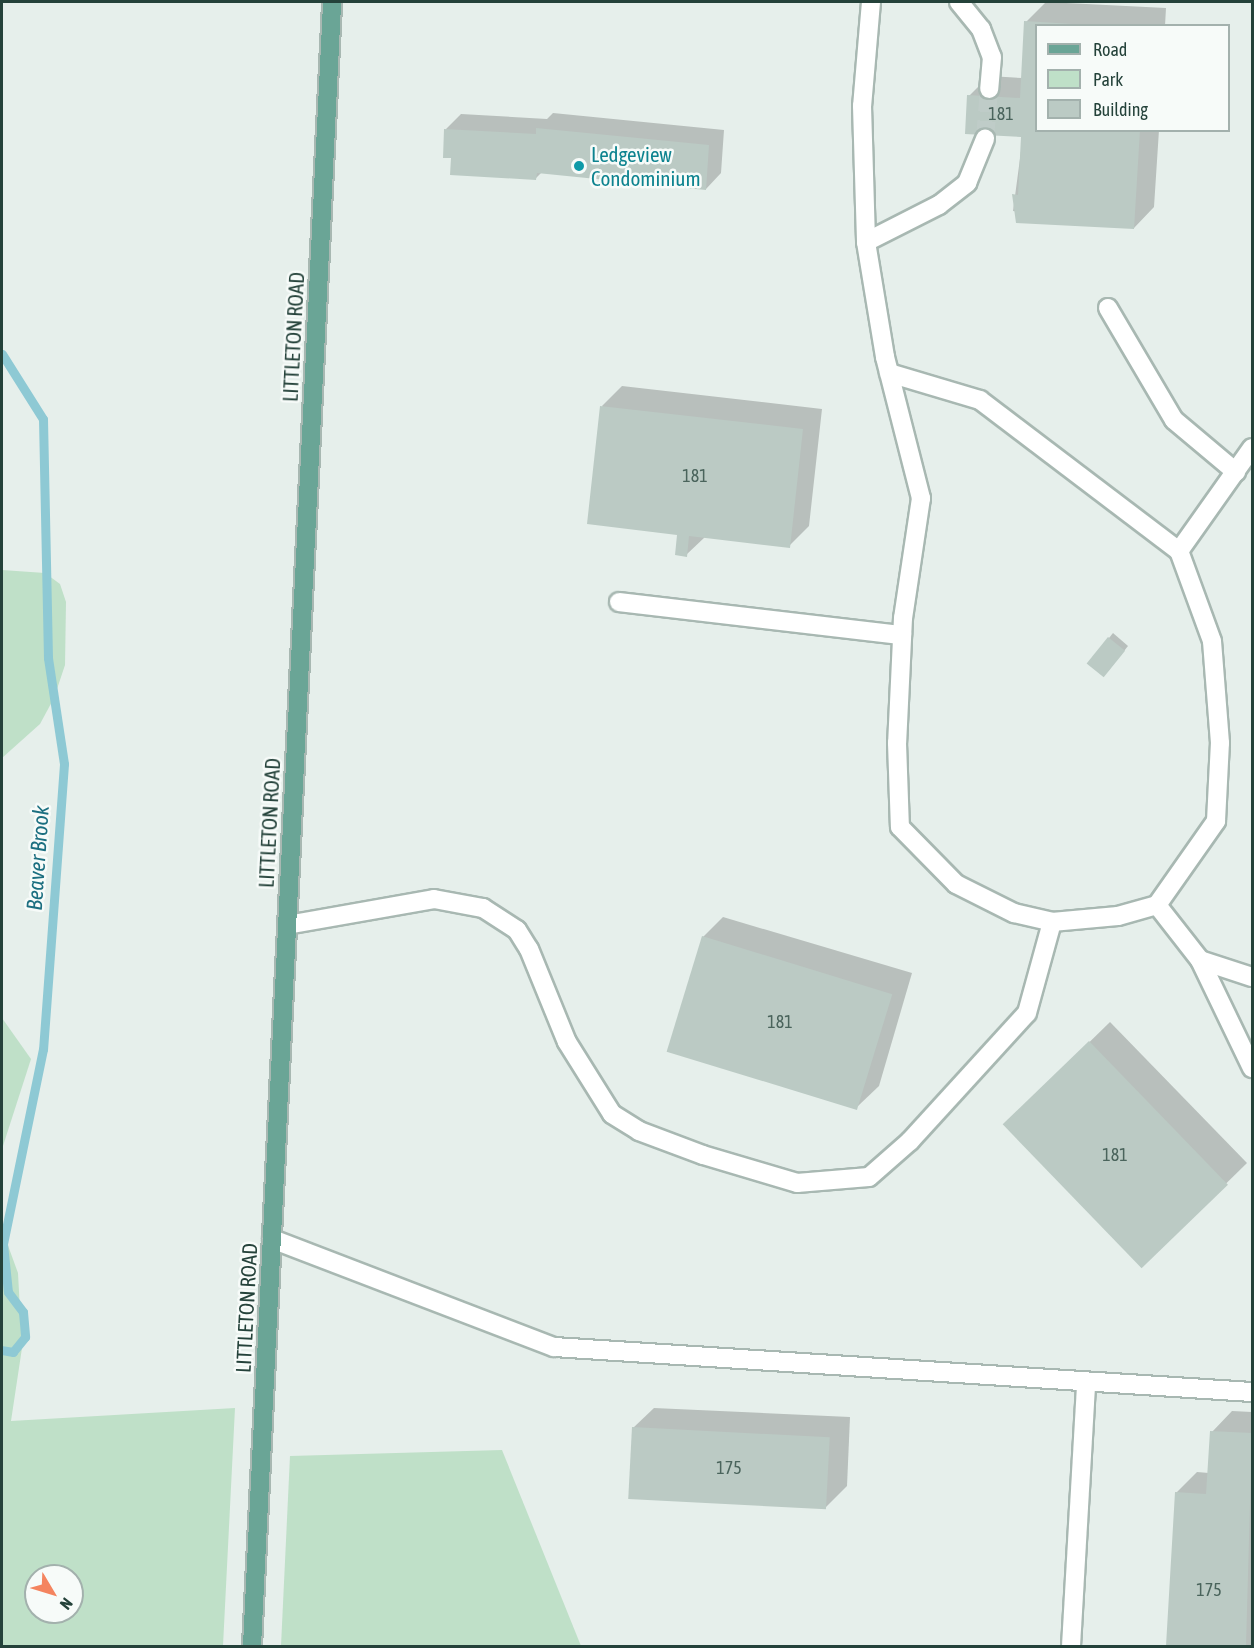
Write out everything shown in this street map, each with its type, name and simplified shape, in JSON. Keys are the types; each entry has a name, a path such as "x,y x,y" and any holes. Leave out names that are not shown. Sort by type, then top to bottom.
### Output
{"main road":[{"name":"LITTLETON ROAD","path":"252,1647 332,2"}],"street":[{"path":"871,2 862,106 866,243 889,373 921,498 902,635 897,742 900,827 956,884 1014,914 1052,922 1118,916 1157,905 1216,821 1220,743 1212,641 1179,551 981,400 889,373"},
{"path":"959,2 981,29 992,57 989,89"},
{"path":"866,243 968,183 985,139"},
{"path":"1108,308 1174,420 1236,471"},
{"path":"1179,551 1252,448"},
{"path":"619,602 902,635"},
{"path":"287,925 434,899 483,908 517,930 529,949 567,1042 612,1114 639,1131 703,1155 797,1183 869,1177 910,1141 1027,1013 1052,922"},
{"path":"1157,905 1200,960 1252,1068"},
{"path":"1200,960 1252,977"},
{"path":"272,1239 554,1347 1252,1392"},
{"path":"1071,1647 1086,1382"}],"green space":[{"path":"2,570 45,573 60,584 66,602 65,665 54,698 40,724 2,758"},
{"path":"2,1018 31,1059 2,1149"},
{"path":"2,1229 18,1273 22,1348 11,1421 235,1408 223,1646 2,1646"},
{"path":"502,1450 581,1646 281,1646 290,1456"}],"building":[{"path":"1024,21 1073,24 1035,24 1035,132 1140,132 1134,229 1016,223 1012,194 1018,195 1021,137 965,134 967,95 1020,98"},
{"name":"Ledgeview Condominium","path":"536,128 709,145 706,190 537,173 536,180 450,175 451,158 443,158 444,129 536,134"},
{"path":"600,406 803,429 790,548 689,536 687,557 675,555 677,535 587,524"},
{"path":"1108,637 1125,651 1104,677 1087,663"},
{"path":"702,936 892,994 857,1110 667,1052"},
{"path":"1089,1041 1228,1185 1142,1268 1003,1124"},
{"path":"632,1427 830,1437 826,1509 628,1499"},
{"path":"1210,1431 1252,1433 1246,1646 1166,1646 1175,1492 1206,1494"}],"waterway":[{"name":"Beaver Brook","path":"2,354 43,419 48,658 64,764 43,1049 3,1244 8,1292 23,1312 25,1337 13,1352 2,1350"}],"tunnel":[{"path":"985,139 989,89"}],"place":[{"name":"Ledgeview Condominium","path":"579,166"}]}
